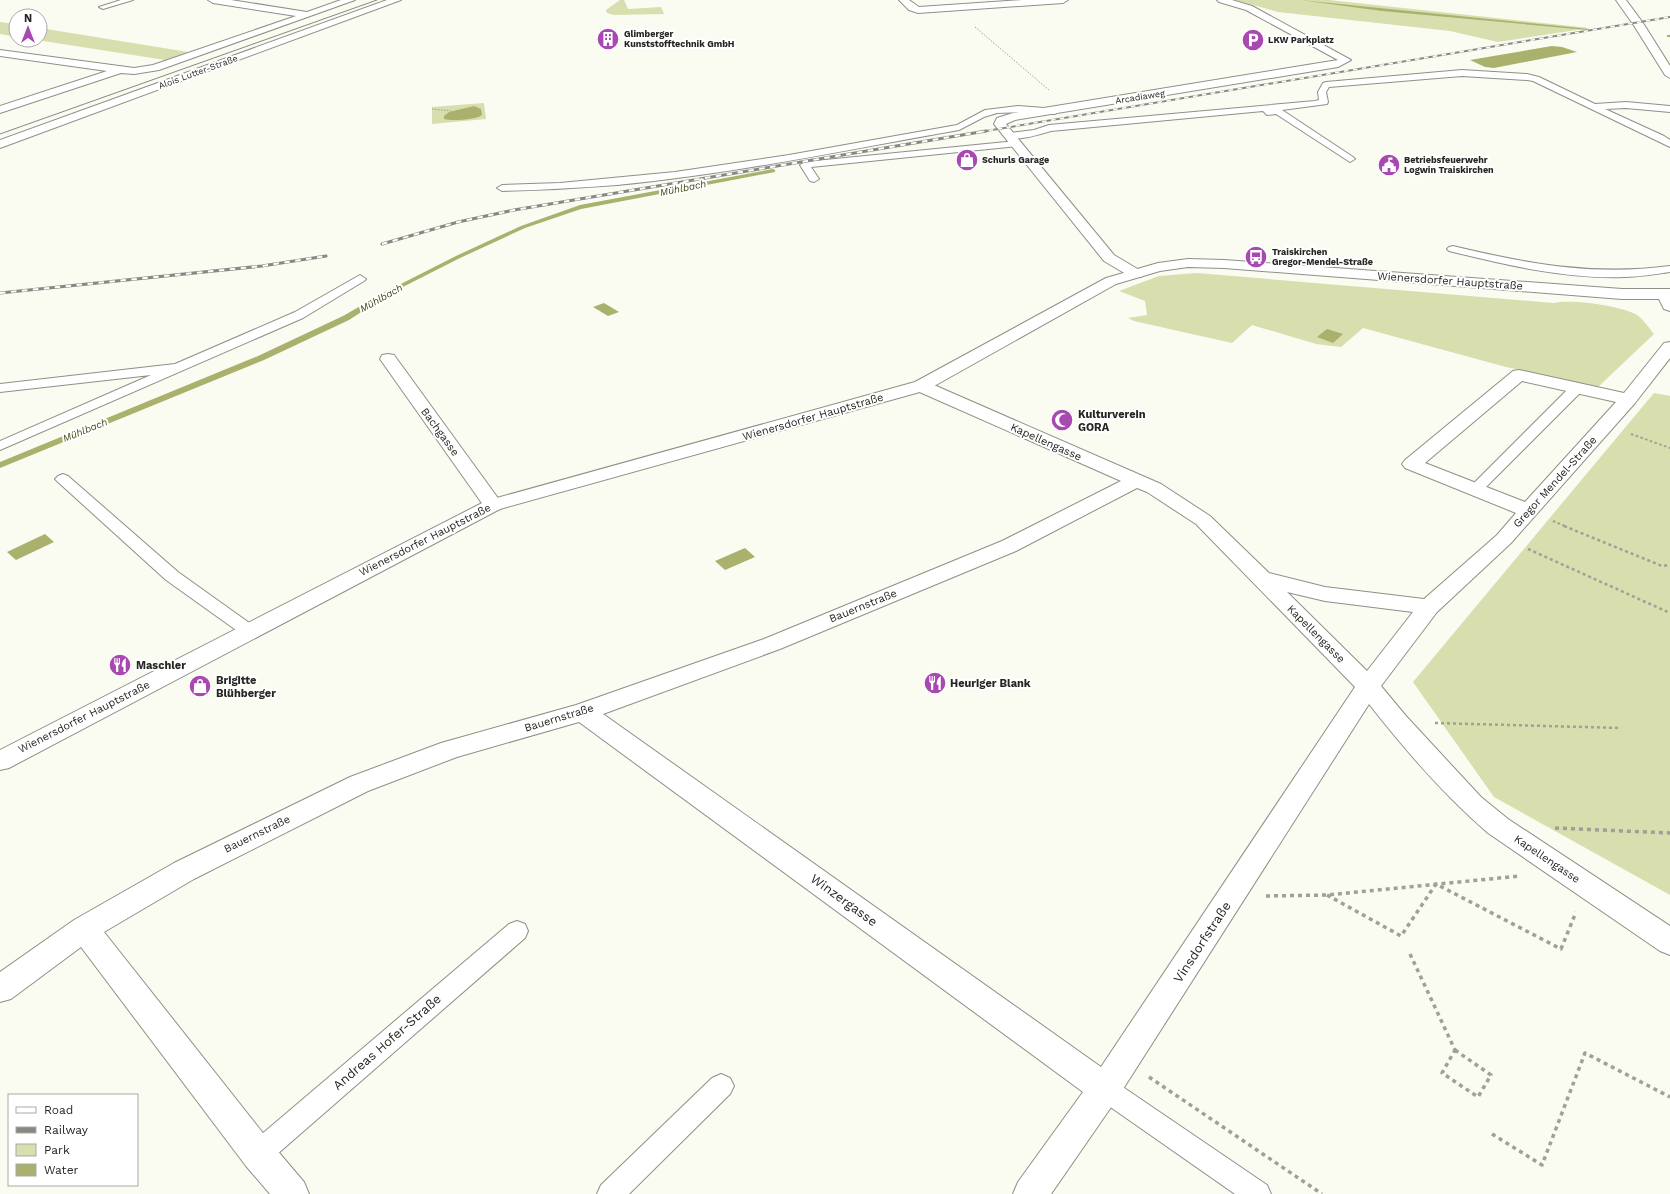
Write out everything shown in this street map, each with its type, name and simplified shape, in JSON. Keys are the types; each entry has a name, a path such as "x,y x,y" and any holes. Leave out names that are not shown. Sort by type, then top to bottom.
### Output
{"street":[{"path":"213,0 307,15"},
{"name":"Alois Lutter-Straße","path":"0,110 120,70 134,71 155,68 350,0"},
{"name":"Alois Lutter-Straße","path":"0,144 396,0"},
{"path":"904,0 912,8 918,10 1063,0"},
{"name":"Arcadiaweg","path":"1136,274 1109,258 1000,124 1001,121 1013,117 1338,64 1346,60 1249,8 1222,0"},
{"path":"1621,0 1638,23 1670,75"},
{"path":"0,53 120,70"},
{"path":"3,129 28,134"},
{"name":"Wienersdorfer Hauptstraße","path":"0,761 493,505 921,386 1111,281 1158,267 1188,263 1224,264 1668,298"},
{"name":"Gregor Mendel-Straße","path":"1368,686 1429,607 1504,539 1629,399 1670,347"},
{"name":"Bachgasse","path":"388,359 493,505"},
{"path":"1529,511 1476,488 1412,464 1519,375 1629,399"},
{"name":"Kapellengasse","path":"921,386 1154,488 1203,520 1368,686 1397,722 1472,804 1498,826 1670,942"},
{"name":"Bauernstraße","path":"0,989 84,929 184,871 359,784 450,750 583,712 772,644 1002,549 1136,481"},
{"path":"1259,578 1325,594 1429,607"},
{"name":"Vinsdorfstraße","path":"1030,1194 1105,1089 1368,686"},
{"name":"Winzergasse","path":"583,712 1105,1089"},
{"path":"84,929 258,1154 292,1194"}],"lane":[{"path":"103,8 129,0"},
{"path":"814,179 805,165 1013,140 1049,128 1315,104 1324,102 1322,92 1326,85 1462,73 1527,77 1536,80 1661,138 1670,144"},
{"path":"1594,107 1626,105 1670,109"},
{"path":"502,188 598,183 702,171 969,124 982,114 1036,108 1056,111"},
{"path":"1036,133 1278,111 1350,159"},
{"path":"1453,249 1508,262 1560,270 1624,274 1670,270"},
{"path":"0,446 299,315 360,279"},
{"path":"0,388 178,368"},
{"path":"1476,488 1577,388"},
{"path":"63,479 172,576 249,632"},
{"name":"Andreas Hofer-Straße","path":"258,1154 517,931"},
{"path":"610,1194 721,1086"},
{"path":"1105,1089 1258,1194"}],"path":[{"path":"954,8 1070,108"},
{"path":"432,110 451,111"},
{"path":"1606,425 1670,448"},
{"path":"1529,511 1662,566 1670,565"},
{"path":"1504,539 1670,613"},
{"path":"1397,722 1621,728"},
{"path":"1553,828 1670,833"},
{"path":"1231,897 1327,895 1566,872"},
{"path":"1327,895 1402,936 1436,884"},
{"path":"1436,884 1561,949 1586,886"},
{"path":"1410,954 1455,1050 1491,1075 1478,1097 1442,1073 1455,1050"},
{"path":"1492,1134 1542,1165 1585,1052 1670,1097"},
{"path":"1124,1060 1322,1194"}],"green space":[{"path":"620,0 624,0 628,9 661,7 664,14 614,15 607,13 606,10"},
{"path":"1235,0 1329,0 1590,28 1498,42 1450,31 1278,12"},
{"path":"0,22 8,23 8,36 0,34"},
{"path":"48,29 188,52 165,60 48,42"},
{"path":"484,103 486,119 432,124 432,107"},
{"path":"1197,273 1554,303 1572,302 1596,304 1620,309 1637,315 1644,321 1654,334 1598,387 1506,367 1363,328 1341,347 1316,344 1252,325 1232,343 1134,321 1128,318 1147,315 1145,301 1119,291 1159,276"},
{"path":"1654,393 1670,396 1670,895 1494,797 1413,682"}],"water":[{"path":"1552,46 1562,47 1577,52 1494,68 1485,67 1470,60"},
{"path":"474,106 481,109 482,115 479,117 464,120 444,119 444,116 449,112"},
{"path":"604,303 619,312 608,316 593,307"},
{"path":"1327,329 1343,334 1333,343 1317,337"},
{"path":"45,534 54,542 16,560 7,552"},
{"path":"745,548 755,557 725,570 715,561"}],"waterway":[{"path":"1302,0 1382,10 1587,29"},
{"name":"Mühlbach","path":"0,465 261,358 346,318 387,293 458,257 523,227 580,207 773,171"}],"tram line":[{"path":"0,134 377,0"}],"railway":[{"path":"986,131 1670,17"},
{"path":"382,244 458,222 514,210 986,131"},
{"path":"980,132 986,131"},
{"path":"0,293 262,266 326,256"}],"place":[{"name":"Glimberger Kunststofftechnik GmbH","path":"608,39"},
{"name":"LKW Parkplatz","path":"1253,40"},
{"name":"Schurls Garage","path":"967,160"},
{"name":"Betriebsfeuerwehr Logwin Traiskirchen","path":"1389,165"},
{"name":"Traiskirchen Gregor-Mendel-Straße","path":"1256,257"},
{"name":"Kulturverein GORA","path":"1062,420"},
{"name":"Maschler","path":"120,665"},
{"name":"Heuriger Blank","path":"935,683"},
{"name":"Brigitte Blühberger","path":"200,686"}]}
